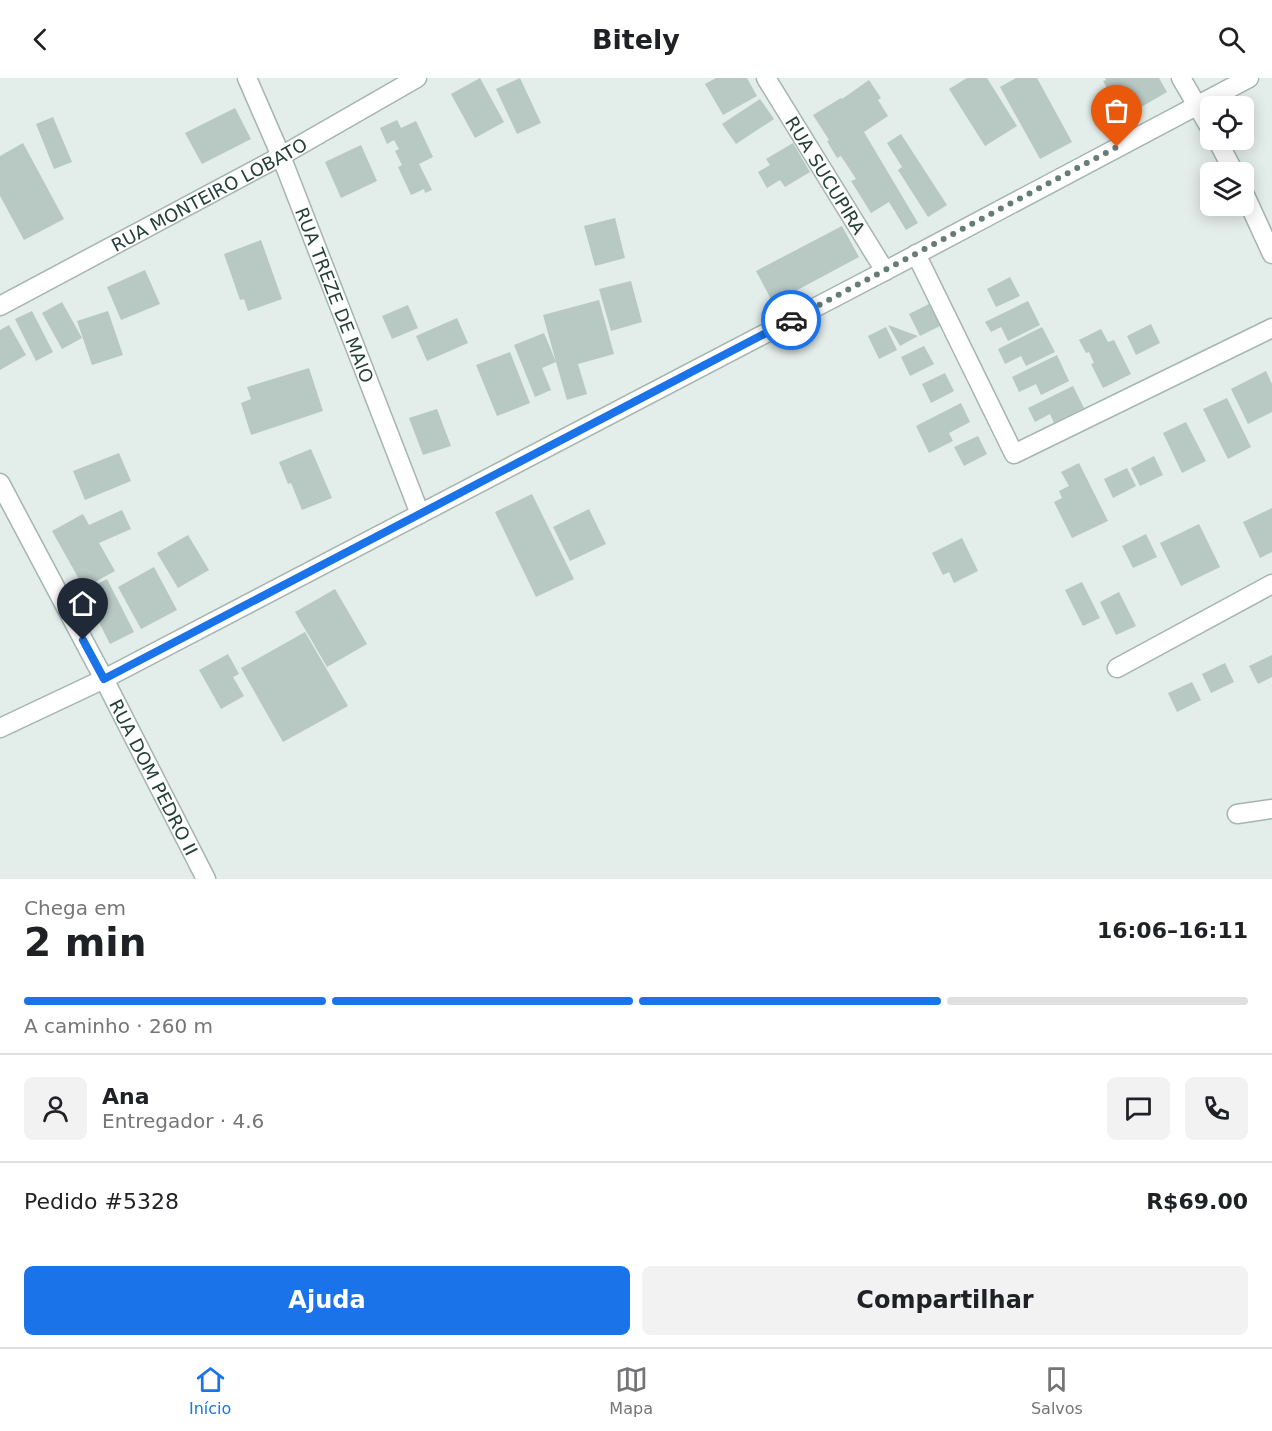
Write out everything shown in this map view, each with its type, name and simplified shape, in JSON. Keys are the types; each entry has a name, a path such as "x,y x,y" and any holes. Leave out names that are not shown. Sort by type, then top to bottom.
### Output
{"street":[{"name":"RUA TREZE DE MAIO","path":"247,78 281,156 420,514"},
{"name":"RUA MONTEIRO LOBATO","path":"0,306 281,156 417,78"},
{"name":"RUA SUCUPIRA","path":"766,78 885,271"},
{"path":"1181,78 1200,110"},
{"path":"0,728 104,679 1249,78"},
{"path":"1254,215 1272,254"},
{"path":"916,254 1014,454 1272,328"},
{"name":"RUA DOM PEDRO II","path":"0,483 104,679 206,879"},
{"path":"1117,668 1272,584"},
{"path":"1237,814 1272,809"}],"building":[{"path":"480,78 504,122 475,138 451,94"},
{"path":"520,78 541,123 517,134 496,89"},
{"path":"716,78 747,78 757,96 723,115 705,84"},
{"path":"967,78 987,78 1017,126 985,146 949,89"},
{"path":"1016,78 1037,78 1072,142 1040,159 1000,87"},
{"path":"1105,78 1159,78 1167,92 1124,117 1103,81 1106,80"},
{"path":"869,80 881,98 878,100 888,116 864,132 918,223 906,230 889,202 871,213 851,181 856,179 841,156 837,158 813,115 842,99"},
{"path":"760,99 774,119 736,144 722,124"},
{"path":"235,108 251,139 202,164 185,133"},
{"path":"53,117 72,162 54,169 36,124"},
{"path":"397,120 401,128 416,121 433,157 419,164 432,190 425,193 424,189 411,195 398,167 402,165 395,151 399,149 394,140 387,144 380,128"},
{"path":"901,134 947,205 928,217 898,170 902,167 887,143"},
{"path":"23,143 64,219 24,240 0,196 0,156"},
{"path":"793,143 810,172 785,187 780,180 767,188 758,172 770,165 766,159"},
{"path":"361,145 377,181 341,198 325,162"},
{"path":"615,218 625,258 595,266 584,226"},
{"path":"842,226 859,257 773,303 756,271"},
{"path":"261,240 282,299 248,311 244,299 240,300 224,254"},
{"path":"145,270 160,304 121,320 107,287"},
{"path":"1010,277 1020,296 996,307 987,289"},
{"path":"631,281 642,322 611,331 599,289"},
{"path":"599,300 614,354 578,364 587,394 567,400 543,315"},
{"path":"1028,301 1040,325 1008,341 1001,327 991,332 985,322"},
{"path":"62,302 82,338 62,349 42,313"},
{"path":"933,302 944,324 920,336 909,314"},
{"path":"408,305 418,328 392,339 382,316"},
{"path":"32,311 53,352 36,361 15,319"},
{"path":"108,311 123,355 92,365 77,321"},
{"path":"457,318 468,343 427,361 416,336"},
{"path":"1151,324 1160,343 1136,355 1127,336"},
{"path":"9,325 26,355 0,370 0,330"},
{"path":"888,325 918,336 900,346"},
{"path":"886,327 897,350 879,359 868,336"},
{"path":"1042,327 1055,352 1026,366 1021,356 1005,364 998,349"},
{"path":"1101,329 1108,342 1114,340 1131,374 1103,388 1091,364 1094,363 1089,352 1086,353 1079,340"},
{"path":"544,333 556,362 542,368 551,390 535,397 514,345"},
{"path":"924,346 934,364 910,376 901,357"},
{"path":"510,352 530,403 497,416 476,365"},
{"path":"1057,355 1069,381 1041,395 1036,384 1019,392 1012,377"},
{"path":"309,368 323,411 251,435 241,403 251,399 247,387"},
{"path":"1266,371 1272,384 1272,412 1248,424 1231,389"},
{"path":"945,373 954,391 931,403 922,384"},
{"path":"1073,386 1084,408 1054,423 1050,414 1035,422 1028,408"},
{"path":"1227,398 1251,447 1228,459 1203,409"},
{"path":"961,403 970,422 949,433 953,441 929,453 916,426"},
{"path":"437,409 451,446 423,455 409,418"},
{"path":"1186,422 1206,461 1182,473 1163,433"},
{"path":"978,436 987,454 964,466 954,447"},
{"path":"311,449 332,498 302,510 279,462"},
{"path":"119,453 131,481 85,500 73,471"},
{"path":"1154,456 1163,475 1140,486 1131,468"},
{"path":"1079,463 1108,521 1072,538 1054,502 1062,498 1059,491 1069,486 1061,472"},
{"path":"1127,468 1136,486 1113,498 1104,479"},
{"path":"532,494 574,579 536,597 495,512"},
{"path":"1272,508 1272,552 1260,558 1243,522"},
{"path":"589,509 606,544 570,561 553,527"},
{"path":"122,510 131,529 99,543 115,571 84,588 52,531 83,514 89,525"},
{"path":"1199,524 1220,567 1181,586 1160,543"},
{"path":"1146,534 1157,557 1133,568 1122,546"},
{"path":"188,535 209,570 178,588 157,553"},
{"path":"962,538 978,571 954,583 949,572 943,575 932,553"},
{"path":"154,567 177,610 141,629 118,587"},
{"path":"107,579 134,632 110,644 83,591"},
{"path":"1082,582 1100,618 1083,626 1065,590"},
{"path":"335,589 367,644 327,667 295,612"},
{"path":"1119,592 1136,626 1116,635 1100,602"},
{"path":"305,632 348,706 283,742 241,668"},
{"path":"228,654 239,674 233,677 244,696 221,709 199,670"},
{"path":"1272,655 1272,677 1258,684 1249,666"},
{"path":"1225,663 1234,682 1211,693 1202,674"},
{"path":"1192,682 1201,700 1177,712 1168,693"}],"way so far":[{"path":"791,320 1117,147"}],"route":[{"path":"83,640 104,679 791,320"}]}
